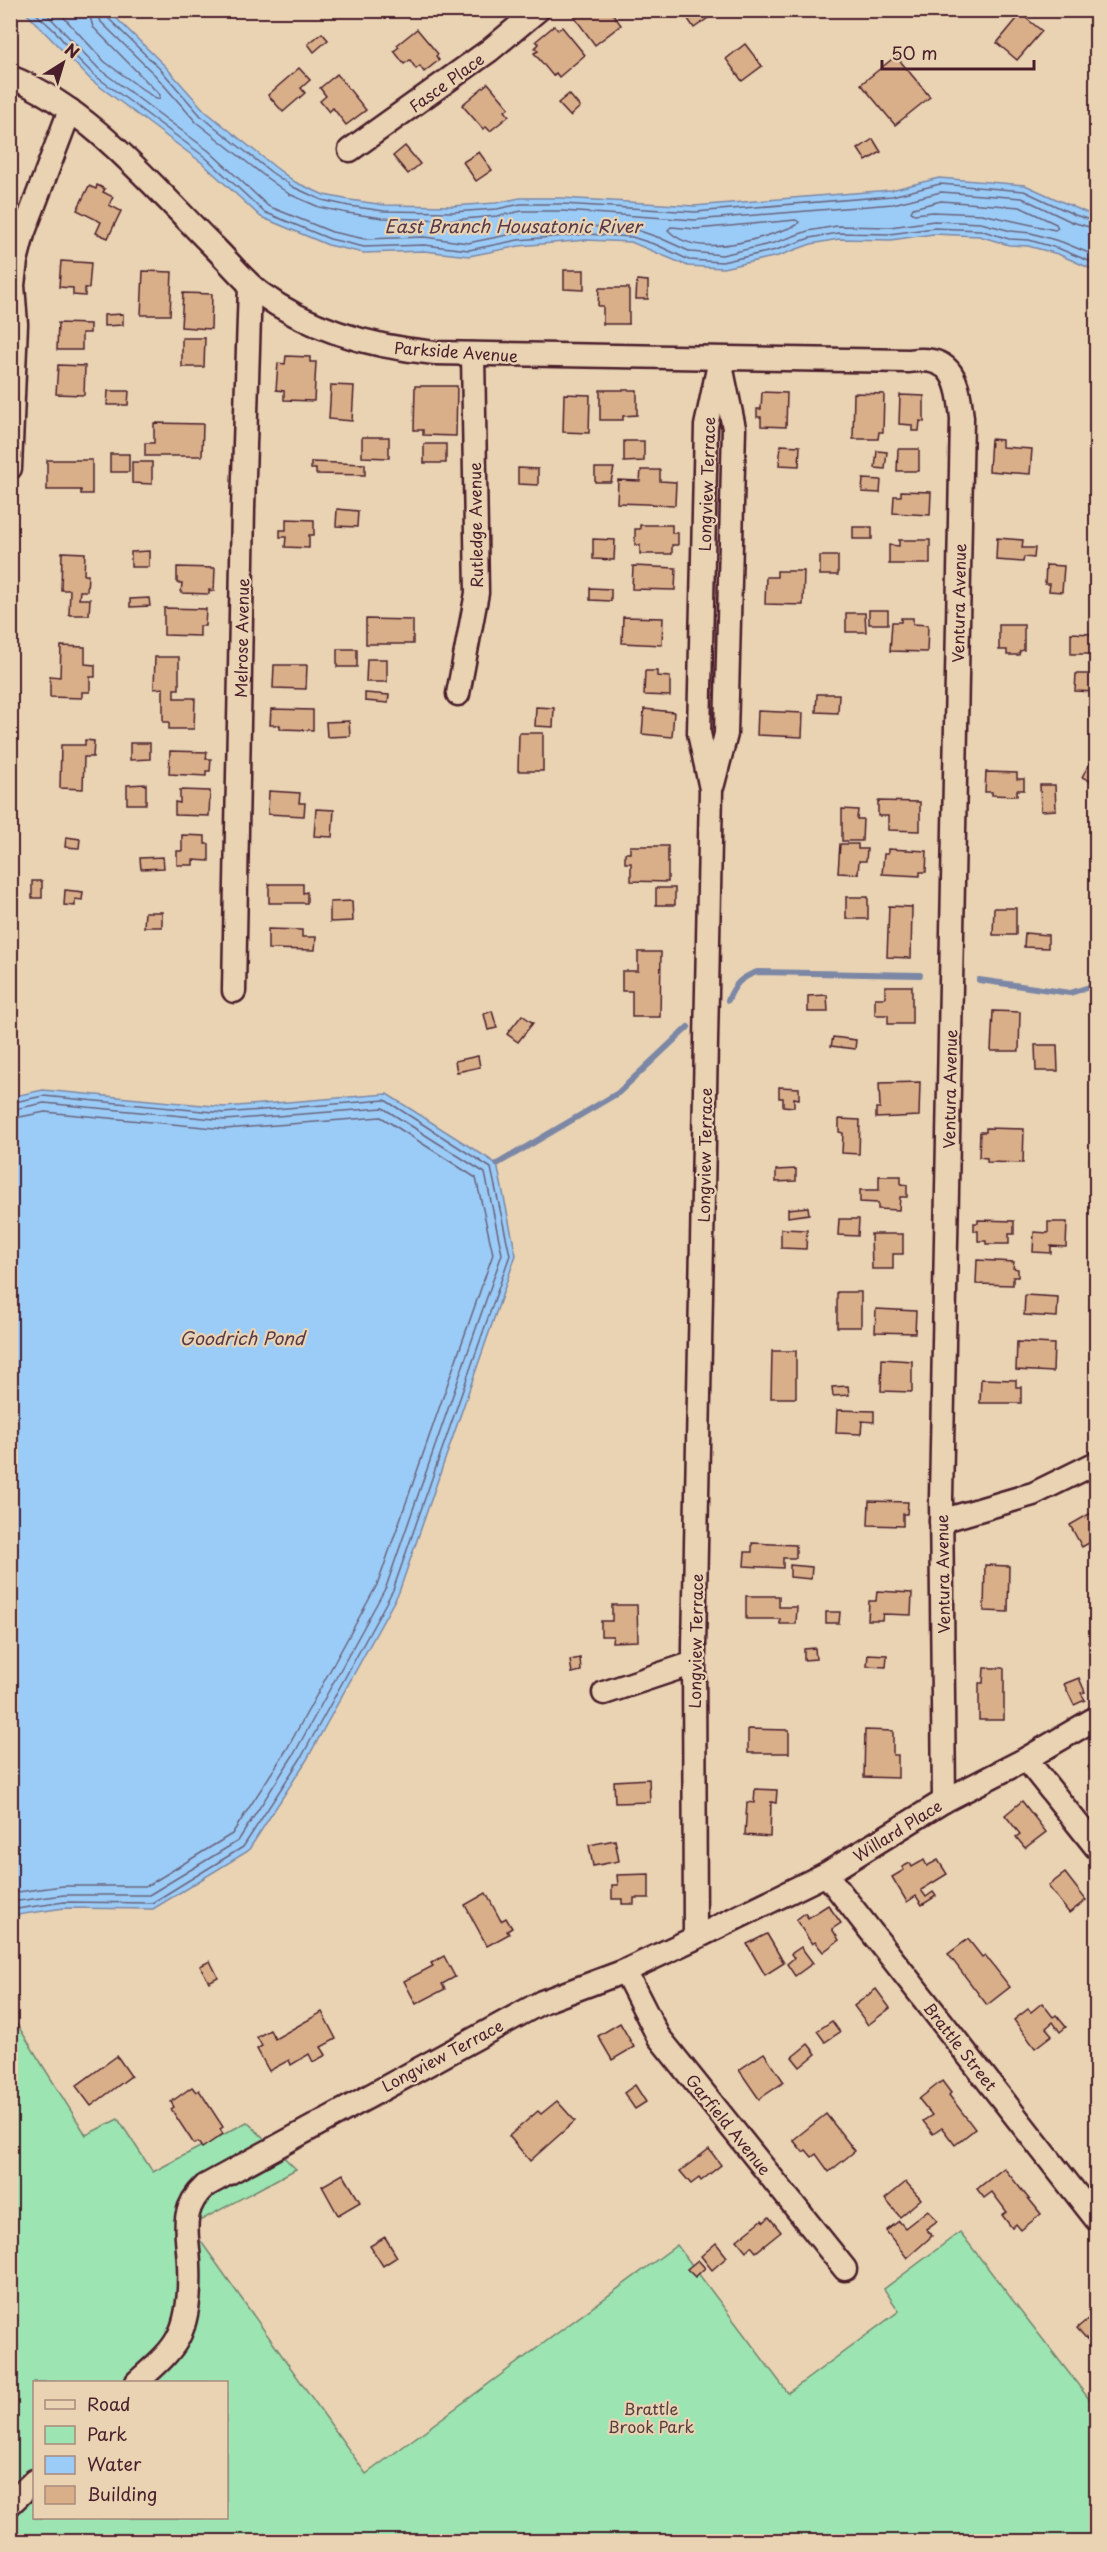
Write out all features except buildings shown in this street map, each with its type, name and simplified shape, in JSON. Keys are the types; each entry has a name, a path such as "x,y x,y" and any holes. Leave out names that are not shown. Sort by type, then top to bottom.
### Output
{"street":[{"name":"Fasce Place","path":"350,150 490,50 538,10"},
{"name":"Parkside Avenue","path":"10,77 40,90 69,110 120,153 250,285 303,318 350,337 399,349 473,354 909,361 924,358 938,362 953,377"},
{"path":"10,468 16,324 13,285 16,261 23,234 69,110"},
{"name":"Melrose Avenue","path":"234,991 243,508 250,285"},
{"name":"Rutledge Avenue","path":"458,694 477,593 473,354"},
{"name":"Longview Terrace","path":"138,2381 164,2357 178,2338 188,2299 189,2267 184,2231 192,2203 201,2190 410,2072 542,2002 625,1971 695,1938 694,1663 711,789 699,733 706,426 720,359"},
{"name":"Ventura Avenue","path":"944,1802 941,1521 962,418 961,396 953,377"},
{"path":"941,1521 1033,1494 1096,1463"},
{"path":"604,1693 694,1663"},
{"name":"Willard Place","path":"695,1938 826,1874 944,1802 1026,1759 1096,1718"},
{"path":"1026,1759 1096,1847"},
{"name":"Brattle Street","path":"826,1874 1096,2219"},
{"name":"Garfield Avenue","path":"625,1971 658,2036 845,2269"},
{"path":"10,2504 33,2482"}],"green space":[{"name":"Brattle Brook Park","path":"10,2013 86,2135 118,2119 153,2172 247,2122 296,2169 190,2226 366,2474 677,2245 788,2393 899,2311 884,2289 960,2232 1096,2408 1096,2541 11,2541"}],"water":[{"name":"East Branch Housatonic River","path":"24,11 109,11 165,66 205,111 295,182 324,195 385,205 452,206 496,203 520,198 562,198 694,206 891,190 939,178 1025,185 1096,217 1096,271 1058,254 1028,246 1009,245 979,236 933,234 891,240 839,239 811,244 778,256 723,268 688,266 631,242 586,240 519,246 469,256 424,251 364,253 328,245 261,217 201,162 91,80"},
{"name":"Goodrich Pond","path":"43,1090 224,1107 387,1094 497,1164 516,1255 399,1592 306,1761 248,1851 153,1909 64,1908 11,1916 10,1097"}],"waterway":[{"path":"728,1000 739,982 757,972 920,975"},
{"path":"979,980 1070,993 1096,985"},
{"path":"497,1164 618,1093 688,1027"}]}
